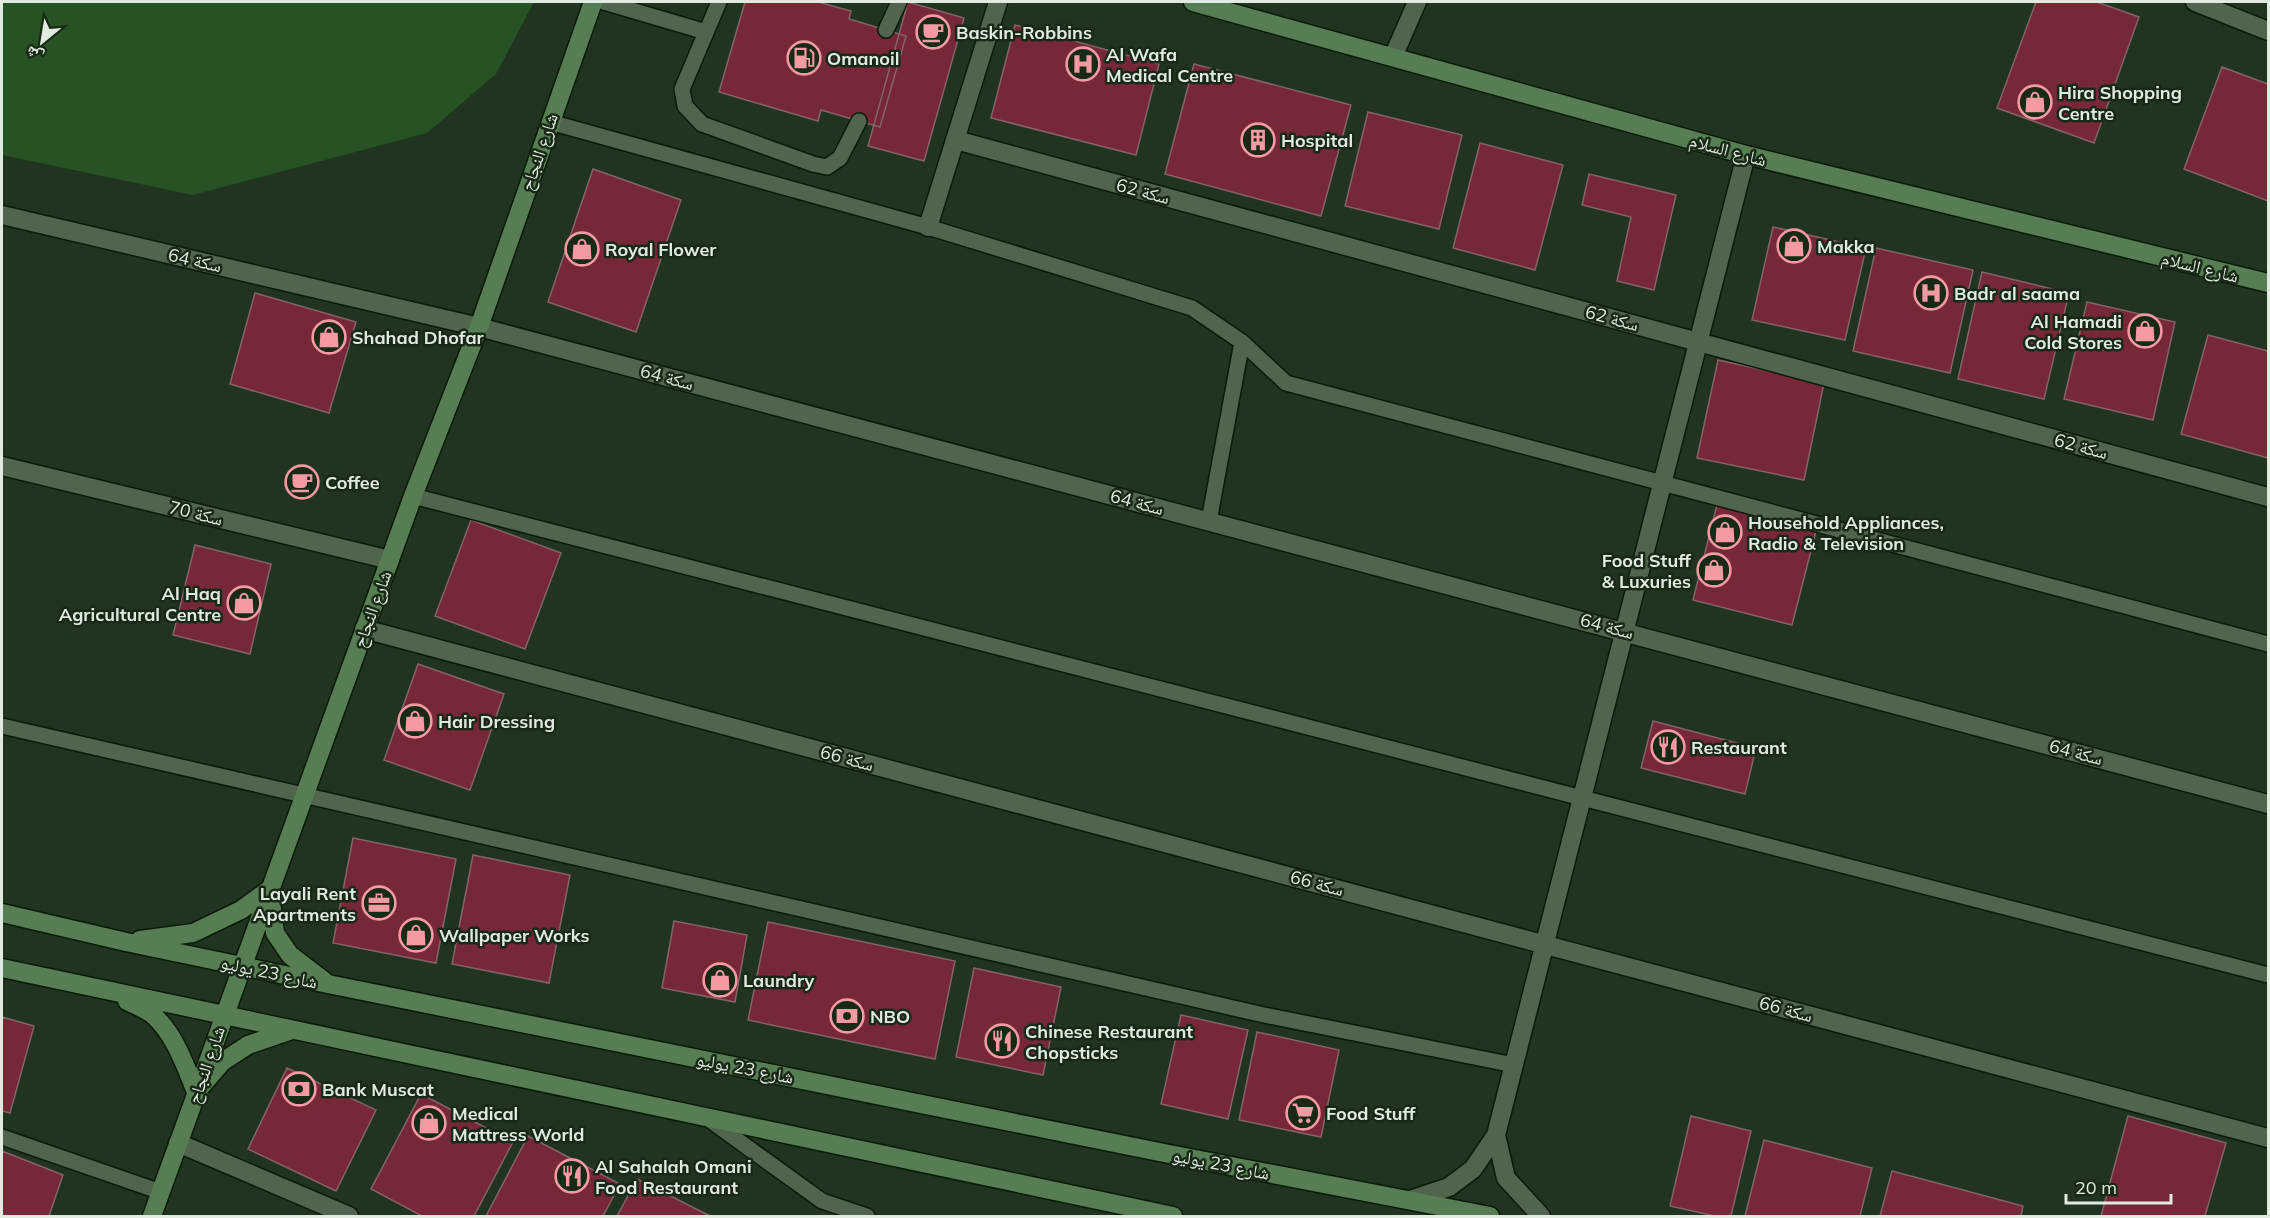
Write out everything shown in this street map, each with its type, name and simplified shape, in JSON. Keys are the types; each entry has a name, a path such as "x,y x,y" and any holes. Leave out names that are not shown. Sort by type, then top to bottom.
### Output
{"main road":[{"name":"شارع النجاح","path":"152,1216 364,629 479,327 593,2"},
{"name":"شارع السلام","path":"1192,2 1746,155 2268,283"},
{"path":"126,942 193,933 241,910 270,889"},
{"path":"270,889 274,933 290,955 328,984"},
{"name":"شارع 23 يوليو","path":"2,913 126,942 328,984 1152,1151 1490,1216"},
{"path":"2,968 1173,1216"},
{"path":"109,991 151,1014 168,1032 180,1053 196,1092 222,1062 248,1045 291,1030"}],"street":[{"path":"928,227 998,2"},
{"path":"1393,57 1417,2"},
{"path":"2195,2 2268,31"},
{"name":"سكة 62","path":"956,140 2268,498"},
{"path":"1410,1200 1449,1187 1473,1169 1496,1135 1746,155"},
{"name":"سكة 64","path":"2,215 479,327 2268,804"},
{"name":"سكة 70","path":"2,466 390,560"},
{"name":"سكة 66","path":"364,629 2268,1138"},
{"path":"1496,1135 1506,1178 1541,1216"},
{"path":"178,1143 349,1216"}],"lane":[{"path":"604,2 706,32"},
{"path":"718,2 682,89 685,106 702,124 827,167 840,158 859,121"},
{"path":"886,30 899,2"},
{"path":"550,122 928,227 1192,308 1242,342 1286,382 2268,644"},
{"path":"1209,521 1242,342"},
{"path":"413,496 2268,975"},
{"path":"2,726 1253,1012 1514,1065"},
{"path":"704,1116 822,1201 867,1216"},
{"path":"2,1137 161,1192"}],"green space":[{"path":"2,2 534,2 496,74 427,133 193,195 2,155"}],"building":[{"path":"745,2 818,2 851,11 849,19 906,36 880,127 821,110 818,121 719,92"},
{"path":"908,2 964,18 924,161 868,146"},
{"path":"2036,2 2097,2 2139,17 2094,143 1997,108"},
{"path":"1015,25 1159,64 1136,155 991,118"},
{"name":"Hospital","path":"1194,64 1351,105 1321,216 1165,174"},
{"path":"2222,67 2268,84 2268,201 2184,169"},
{"path":"1368,112 1462,135 1439,229 1345,206"},
{"path":"1480,143 1563,165 1535,270 1453,248"},
{"path":"593,169 681,200 636,332 548,302"},
{"path":"1589,174 1676,195 1654,290 1617,281 1631,217 1582,205"},
{"path":"1773,227 1866,248 1845,340 1752,320"},
{"path":"1876,248 1973,270 1950,373 1853,351"},
{"path":"1982,272 2069,293 2044,399 1958,379"},
{"path":"255,293 356,322 329,413 230,384"},
{"path":"2087,302 2175,322 2153,420 2064,399"},
{"path":"2208,335 2268,351 2268,458 2181,434"},
{"path":"1718,360 1824,383 1804,480 1697,458"},
{"path":"1717,505 1816,531 1792,625 1693,600"},
{"path":"471,520 561,553 525,649 435,616"},
{"path":"195,545 271,564 250,654 173,635"},
{"path":"418,664 504,694 470,790 384,760"},
{"path":"1653,721 1756,748 1745,794 1641,768"},
{"path":"353,838 456,859 436,963 333,943"},
{"path":"473,855 570,875 549,983 452,964"},
{"path":"674,921 747,935 735,1002 662,988"},
{"path":"768,922 955,961 935,1059 748,1020"},
{"path":"974,968 1061,987 1043,1075 956,1057"},
{"path":"1181,1015 1248,1030 1228,1119 1161,1104"},
{"path":"2,1017 34,1026 10,1113 2,1111"},
{"path":"1257,1032 1339,1050 1321,1137 1239,1120"},
{"path":"287,1068 376,1110 336,1191 248,1149"},
{"path":"421,1094 513,1142 474,1216 422,1216 371,1189"},
{"path":"1691,1116 1751,1131 1731,1216 1715,1216 1670,1206"},
{"path":"2128,1116 2226,1143 2205,1216 2101,1216"},
{"path":"528,1136 620,1184 603,1216 486,1216"},
{"path":"1764,1140 1872,1168 1860,1216 1745,1216"},
{"path":"2,1151 63,1175 49,1216 2,1216"},
{"path":"1892,1171 2023,1206 2021,1216 1880,1216"},
{"path":"637,1179 710,1216 617,1216"}],"place":[{"name":"Baskin-Robbins","path":"933,32"},
{"name":"Omanoil","path":"804,58"},
{"name":"Al Wafa Medical Centre","path":"1083,64"},
{"name":"Hira Shopping Centre","path":"2035,102"},
{"name":"Hospital","path":"1258,140"},
{"name":"Makka","path":"1794,246"},
{"name":"Royal Flower","path":"582,249"},
{"name":"Badr al saama","path":"1931,293"},
{"name":"Al Hamadi Cold Stores","path":"2145,331"},
{"name":"Shahad Dhofar","path":"329,337"},
{"name":"Coffee","path":"302,482"},
{"name":"Household Appliances, Radio & Television","path":"1725,532"},
{"name":"Food Stuff & Luxuries","path":"1714,570"},
{"name":"Al Haq Agricultural Centre","path":"244,603"},
{"name":"Hair Dressing","path":"415,721"},
{"name":"Restaurant","path":"1668,747"},
{"name":"Layali Rent Apartments","path":"379,903"},
{"name":"Wallpaper Works","path":"416,935"},
{"name":"Laundry","path":"720,980"},
{"name":"NBO","path":"847,1016"},
{"name":"Chinese Restaurant Chopsticks","path":"1002,1041"},
{"name":"Bank Muscat","path":"299,1089"},
{"name":"Food Stuff","path":"1303,1113"},
{"name":"Medical Mattress World","path":"429,1123"},
{"name":"Al Sahalah Omani Food Restaurant","path":"572,1176"}]}
